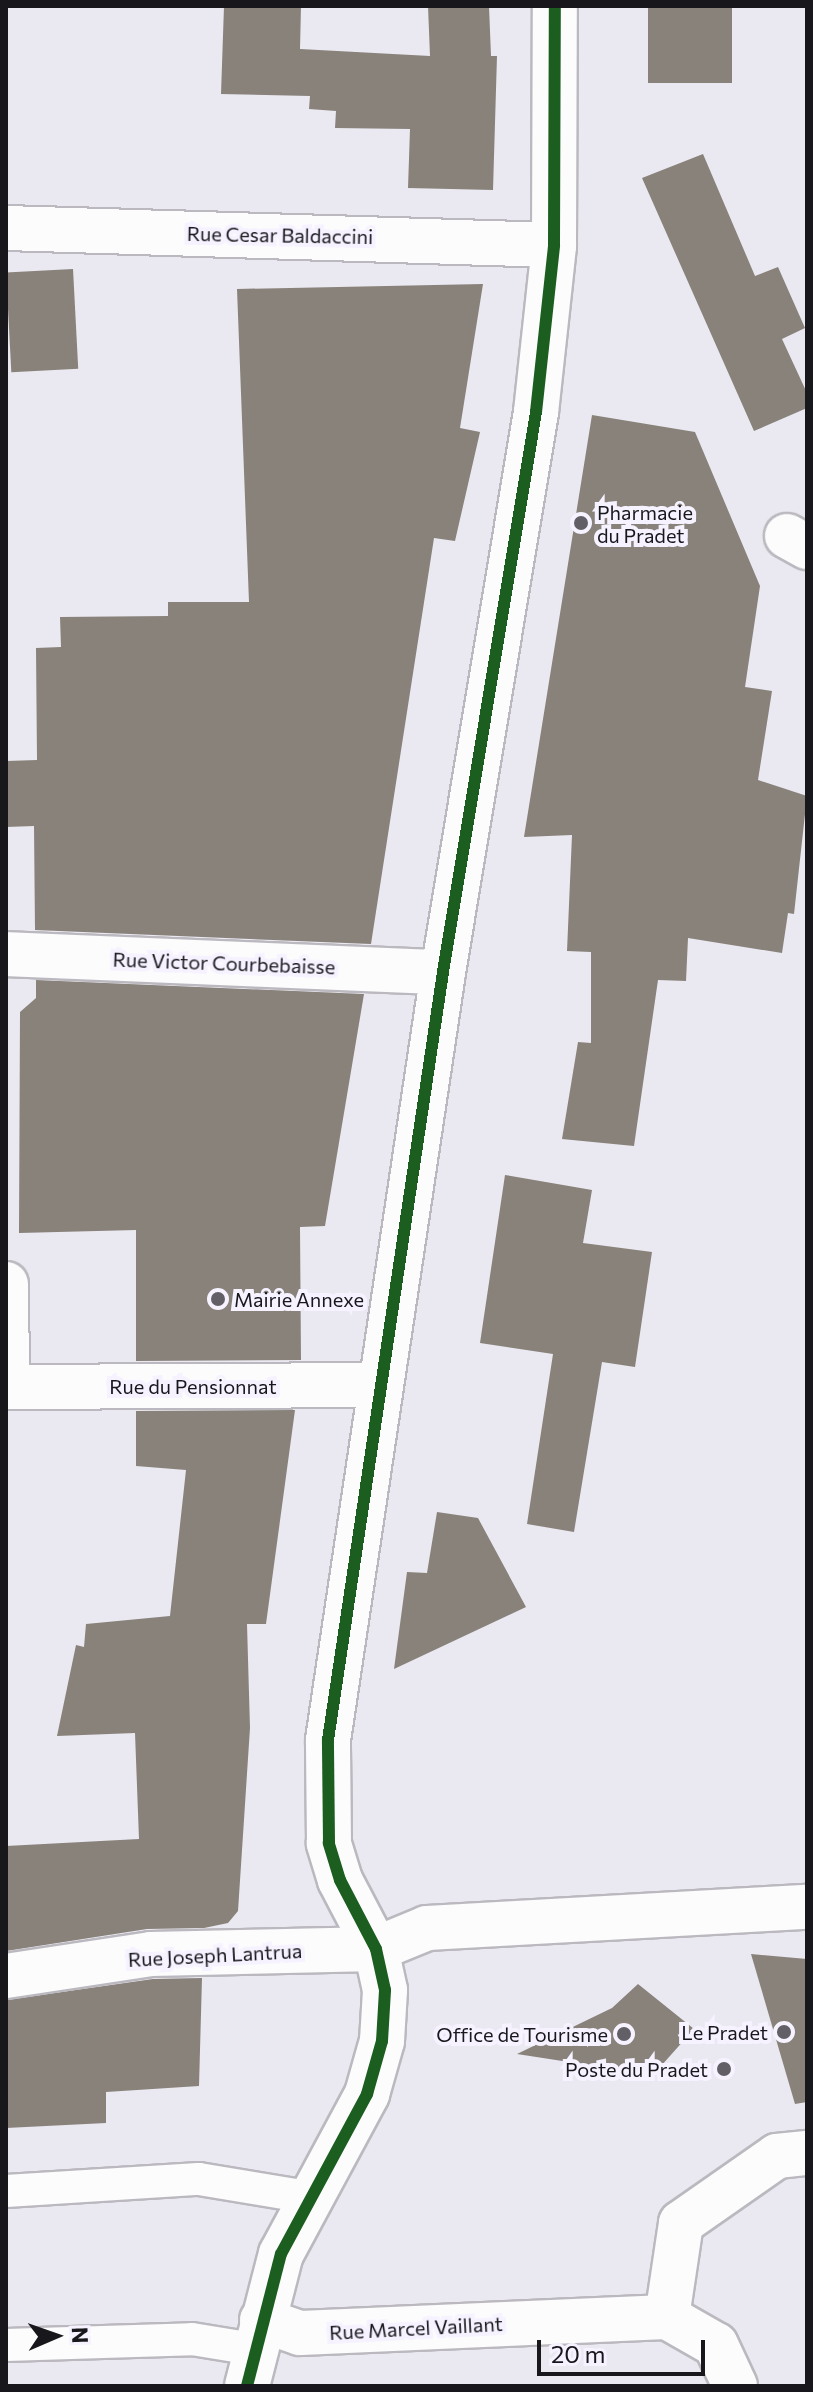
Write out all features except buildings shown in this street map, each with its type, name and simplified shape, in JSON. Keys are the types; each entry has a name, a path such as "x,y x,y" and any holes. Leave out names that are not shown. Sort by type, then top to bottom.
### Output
{"street":[{"path":"254,2352 281,2254 308,2197 367,2094 382,2041 385,1990 376,1949 340,1880 329,1843 328,1740 443,972 536,412 554,245 555,6"},
{"name":"Rue Cesar Baldaccini","path":"6,228 554,245"},
{"name":"Rue Victor Courbebaisse","path":"6,954 443,972"},
{"path":"6,1284 7,1387"},
{"name":"Rue du Pensionnat","path":"7,1387 380,1385"},
{"path":"376,1949 427,1928 807,1907"},
{"name":"Rue Joseph Lantrua","path":"6,1976 151,1954 376,1949"},
{"path":"735,2386 716,2345 667,2317 681,2223 777,2156 807,2153"},
{"name":"Rue Marcel Vaillant","path":"254,2352 300,2333 667,2317"}],"lane":[{"path":"6,2191 199,2179 308,2197"},
{"path":"6,2345 192,2339 254,2352"}],"cycle path":[{"path":"247,2386 281,2254 367,2094 382,2041 385,1990 376,1949 340,1880 329,1843 328,1740 443,972 536,412 554,245 555,6"}],"place":[{"name":"Pharmacie du Pradet","path":"581,523"},
{"name":"Mairie Annexe","path":"218,1299"},
{"name":"Le Pradet","path":"784,2032"},
{"name":"Office de Tourisme","path":"624,2034"},
{"name":"Poste du Pradet","path":"724,2069"}]}
